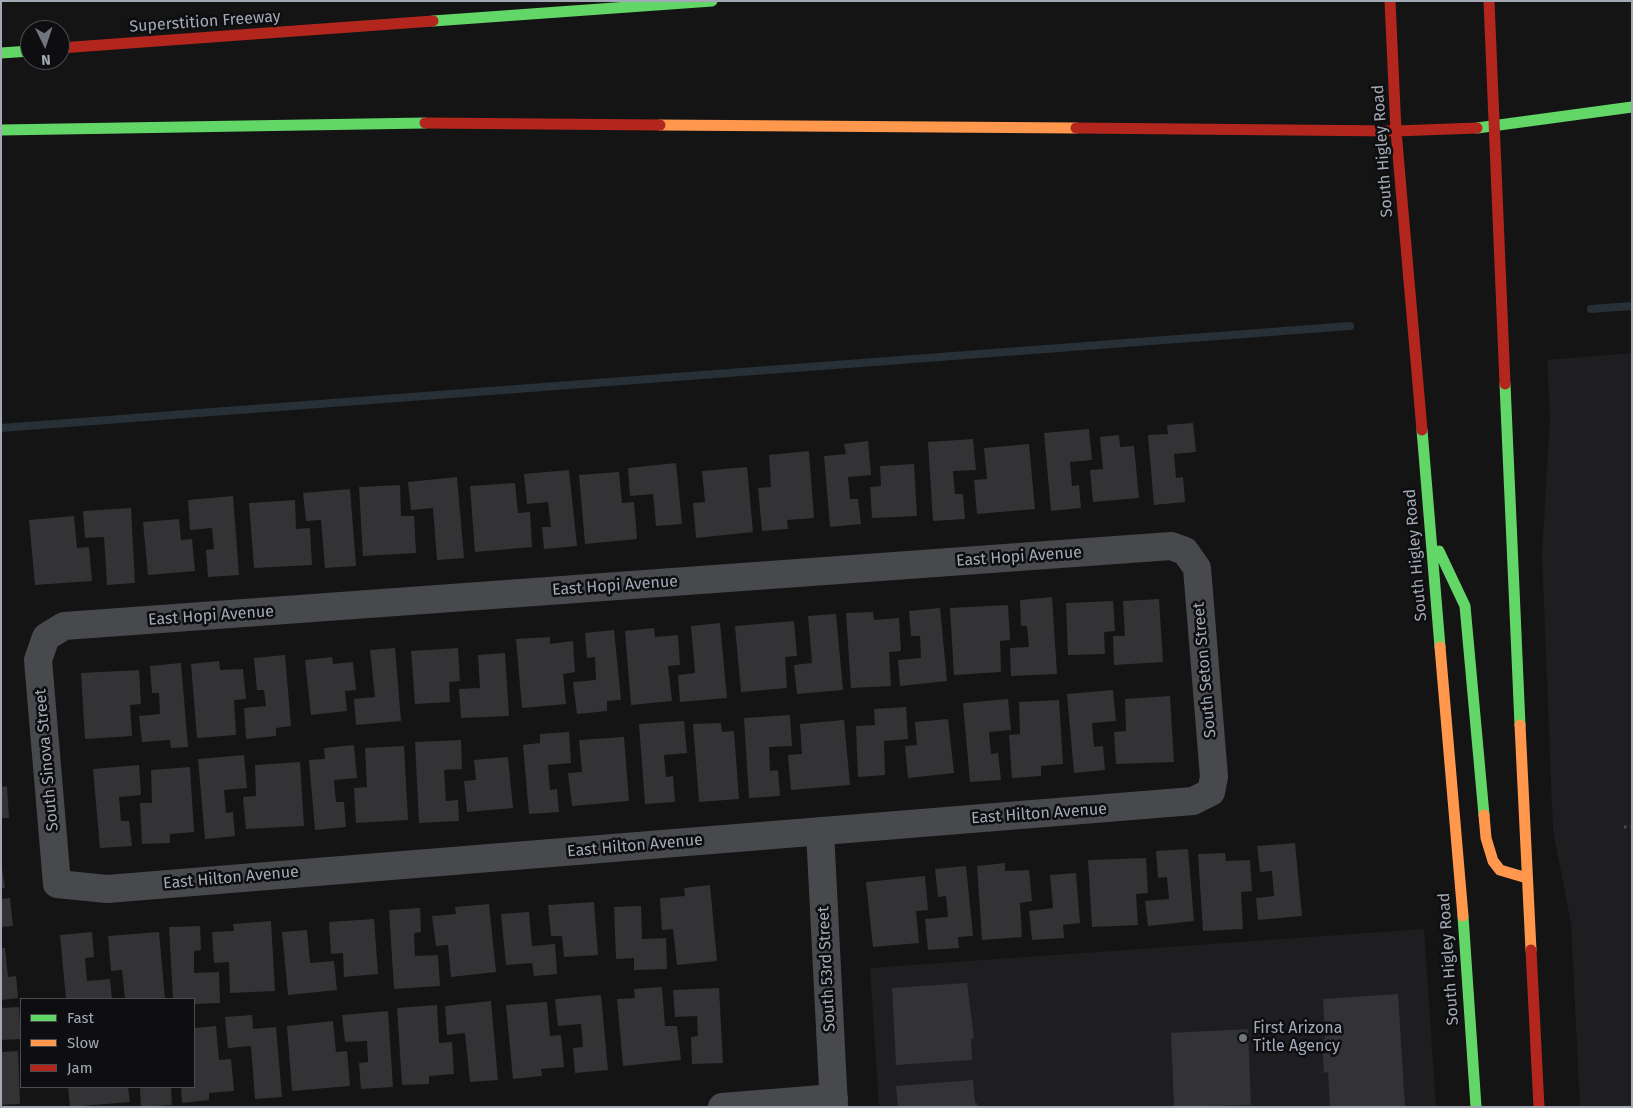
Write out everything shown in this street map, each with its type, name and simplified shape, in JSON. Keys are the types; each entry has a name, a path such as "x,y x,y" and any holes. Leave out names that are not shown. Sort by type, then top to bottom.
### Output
{"main road":[{"name":"Superstition Freeway","path":"70,47 712,1"},
{"name":"South Higley Road","path":"1390,1 1396,131 1463,914 1476,1107"},
{"path":"1489,1 1514,614 1539,1107"},
{"path":"1,53 20,52"},
{"path":"1,130 409,123 1396,131 1495,127 1632,107"},
{"path":"1431,534 1465,606 1486,838 1494,862 1500,870 1527,878"}],"street":[{"name":"East Hopi Avenue","path":"46,637 64,626 1171,546 1185,551"},
{"name":"South Seton Street","path":"1185,551 1197,568 1214,777 1211,792"},
{"name":"South Sinova Street","path":"46,637 38,660 57,884"},
{"name":"East Hilton Avenue","path":"57,884 107,889 1193,802 1211,792"},
{"name":"South 53rd Street","path":"820,831 834,1103"},
{"path":"722,1107 834,1103"}],"path":[{"path":"1624,827 1632,827"}],"shaded area":[{"path":"1632,353 1632,1107 1580,1107 1571,923 1553,831 1542,555 1550,417 1547,360"},
{"path":"1424,929 1436,1107 879,1107 870,968"}],"building":[{"path":"1193,423 1196,452 1174,454 1176,478 1183,477 1185,502 1154,505 1148,435 1168,434 1167,425"},
{"path":"1089,429 1092,460 1070,462 1072,486 1079,485 1081,508 1051,511 1044,433"},
{"path":"1119,435 1120,447 1134,446 1139,498 1093,502 1090,470 1103,469 1100,437"},
{"path":"973,439 976,470 953,471 955,494 963,494 965,519 933,521 928,442"},
{"path":"868,441 871,475 848,477 850,499 858,499 861,524 830,527 824,456 846,454 844,444"},
{"path":"1029,444 1035,509 977,514 974,480 987,479 984,448"},
{"path":"809,451 814,518 787,520 788,529 762,531 758,488 771,487 769,455"},
{"path":"676,463 682,524 656,526 653,494 630,496 628,468"},
{"path":"914,464 917,516 872,518 870,487 881,486 880,466"},
{"path":"747,467 753,532 696,538 693,503 705,502 702,471"},
{"path":"569,470 577,546 544,549 542,527 551,527 548,502 527,504 524,474"},
{"path":"619,472 622,503 634,502 637,539 585,544 579,475"},
{"path":"457,477 464,558 437,560 433,508 411,510 408,482"},
{"path":"515,483 518,513 530,512 532,547 475,552 470,486"},
{"path":"400,485 401,516 414,516 416,553 363,556 359,487"},
{"path":"350,489 356,566 325,568 321,520 306,521 303,493"},
{"path":"233,496 239,575 208,577 206,550 214,549 212,528 190,530 188,500"},
{"path":"295,500 296,529 310,528 312,565 254,568 249,503"},
{"path":"131,508 135,583 107,585 104,537 85,538 83,511"},
{"path":"74,516 77,548 89,547 92,581 35,585 29,520"},
{"path":"179,519 181,540 192,539 195,571 148,575 143,522"},
{"path":"1052,597 1057,674 1011,676 1010,648 1029,647 1027,626 1021,626 1020,600"},
{"path":"1159,599 1163,662 1114,665 1113,636 1125,636 1123,601"},
{"path":"1113,601 1115,631 1104,632 1105,654 1068,655 1066,603"},
{"path":"1008,605 1010,640 1000,641 1001,672 954,675 950,608"},
{"path":"940,608 947,681 900,686 898,660 921,658 920,636 911,636 909,611"},
{"path":"873,612 874,620 899,618 901,651 889,652 891,686 851,688 846,613"},
{"path":"836,614 843,690 797,694 794,665 812,663 808,616"},
{"path":"794,621 797,656 785,657 787,688 741,692 735,626"},
{"path":"720,623 727,698 680,702 678,675 695,673 691,626"},
{"path":"654,628 655,637 678,635 680,665 668,666 672,701 631,705 625,631"},
{"path":"614,630 621,700 607,701 607,711 577,714 573,682 596,680 595,657 587,658 585,633"},
{"path":"550,637 550,644 573,641 575,672 563,674 566,704 522,708 516,639"},
{"path":"395,648 401,721 356,725 354,699 375,697 370,650"},
{"path":"458,648 460,681 449,682 450,702 415,704 411,651"},
{"path":"505,653 509,716 461,718 459,689 480,688 478,655"},
{"path":"285,655 291,726 276,728 276,736 246,739 244,708 266,706 264,690 257,690 254,658"},
{"path":"332,657 333,664 353,662 356,690 345,691 347,711 311,715 305,660"},
{"path":"219,661 220,670 243,669 246,699 234,700 236,735 197,738 191,664"},
{"path":"181,663 188,747 171,748 170,740 142,742 139,716 160,714 159,693 152,693 150,666"},
{"path":"139,670 141,704 130,705 132,736 85,739 81,673"},
{"path":"1113,690 1116,721 1092,723 1094,747 1103,746 1105,770 1074,773 1067,694"},
{"path":"1170,696 1174,762 1116,764 1114,732 1126,731 1125,699"},
{"path":"1008,699 1011,730 989,732 991,754 998,753 1001,780 970,782 963,703"},
{"path":"1059,700 1063,764 1041,766 1041,776 1012,778 1009,735 1020,734 1019,702"},
{"path":"906,707 908,739 884,741 885,775 858,777 856,726 875,725 874,709"},
{"path":"790,715 792,746 769,747 770,771 778,770 780,796 749,798 744,718"},
{"path":"948,719 954,773 908,778 905,746 917,745 915,722"},
{"path":"844,720 850,785 791,790 788,755 802,754 800,724"},
{"path":"684,721 687,753 664,755 666,777 673,776 675,802 645,804 639,724"},
{"path":"721,723 722,732 734,731 739,799 699,802 693,724"},
{"path":"569,732 571,763 548,765 550,790 557,789 559,812 529,814 523,745 540,743 540,734"},
{"path":"624,737 629,801 572,806 568,773 582,772 579,740"},
{"path":"461,740 462,769 444,770 446,801 458,800 459,821 419,823 415,742"},
{"path":"354,745 357,778 334,780 336,802 344,802 346,827 315,830 309,760 325,759 324,748"},
{"path":"404,746 408,820 356,823 354,788 367,787 365,748"},
{"path":"244,755 247,788 224,790 226,813 233,812 235,836 205,839 198,759"},
{"path":"508,757 513,808 467,812 464,781 476,780 474,760"},
{"path":"300,762 304,826 246,829 243,797 256,796 255,765"},
{"path":"139,765 141,795 119,797 121,821 129,821 132,846 100,848 93,769"},
{"path":"190,767 194,832 170,834 170,843 142,844 140,803 152,803 151,770"},
{"path":"7,786 9,818 1,818 1,787"},
{"path":"1295,843 1302,916 1258,920 1256,898 1274,896 1272,871 1260,872 1257,846"},
{"path":"1188,849 1194,921 1148,926 1145,901 1169,899 1167,877 1158,878 1156,851"},
{"path":"1225,853 1226,861 1250,860 1252,891 1241,892 1243,929 1203,931 1198,854"},
{"path":"1146,858 1148,893 1136,894 1138,925 1092,927 1088,860"},
{"path":"1,861 5,888 1,888"},
{"path":"1005,863 1005,871 1029,870 1032,901 1020,903 1022,937 982,940 977,866"},
{"path":"966,866 973,936 958,937 959,948 928,950 925,919 948,917 946,896 938,897 935,869"},
{"path":"1076,873 1080,923 1063,925 1064,938 1032,940 1029,911 1053,908 1050,875"},
{"path":"925,876 928,910 916,911 919,943 873,947 866,882"},
{"path":"710,885 717,961 677,965 673,929 662,930 660,898 685,896 684,888"},
{"path":"10,898 13,926 1,927 1,899"},
{"path":"594,902 598,955 564,957 562,936 551,936 548,905"},
{"path":"489,904 496,972 451,977 448,945 436,946 432,916 456,914 455,907"},
{"path":"641,906 642,939 666,938 667,969 634,970 634,958 616,959 614,907"},
{"path":"420,908 421,932 414,933 415,956 438,955 440,986 394,989 389,910"},
{"path":"529,912 532,946 555,944 557,974 534,976 532,963 506,965 501,914"},
{"path":"374,919 378,974 344,977 343,953 331,954 329,922"},
{"path":"271,921 275,991 230,993 229,962 214,963 212,932 234,931 233,924"},
{"path":"200,926 201,950 194,951 194,973 219,972 220,1003 195,1004 195,998 173,998 169,927"},
{"path":"307,930 310,963 334,961 337,990 288,995 282,932"},
{"path":"92,932 94,957 85,958 87,981 110,979 112,998 66,998 60,935"},
{"path":"159,932 165,998 125,998 122,970 111,971 108,936"},
{"path":"1,948 5,948 8,977 16,976 18,998 1,1000"},
{"path":"967,983 974,1038 971,1039 972,1060 896,1065 892,988"},
{"path":"662,987 665,1026 677,1026 681,1060 623,1066 617,999 635,998 634,989"},
{"path":"719,988 723,1063 692,1064 691,1037 698,1036 697,1016 675,1017 673,990"},
{"path":"1398,994 1405,1107 1330,1107 1328,1072 1324,1073 1322,1040 1325,1039 1323,999"},
{"path":"601,995 608,1070 575,1073 573,1048 583,1047 581,1024 558,1026 555,999"},
{"path":"491,1001 498,1080 470,1082 465,1033 447,1035 445,1006"},
{"path":"547,1002 550,1036 561,1035 564,1067 541,1069 542,1076 513,1079 506,1005"},
{"path":"437,1005 439,1043 452,1042 454,1074 429,1076 429,1084 402,1085 397,1008"},
{"path":"19,1007 20,1039 1,1040 1,1008"},
{"path":"388,1011 393,1087 361,1089 359,1063 368,1062 367,1041 345,1042 342,1015"},
{"path":"252,1015 253,1029 276,1027 282,1097 255,1099 251,1046 228,1048 225,1017"},
{"path":"333,1021 336,1052 347,1051 350,1086 292,1091 287,1026"},
{"path":"216,1026 219,1060 231,1059 234,1091 209,1093 209,1100 182,1103 181,1088 195,1088 195,1028"},
{"path":"1248,1029 1251,1105 1174,1107 1171,1033"},
{"path":"18,1051 20,1104 1,1105 1,1052"},
{"path":"973,1080 975,1103 977,1103 978,1107 898,1107 896,1086"},
{"path":"68,1088 128,1088 130,1102 70,1107"},
{"path":"140,1088 171,1088 172,1105 141,1107"}],"waterway":[{"path":"1591,309 1632,306"},
{"path":"1,428 1350,326"}],"traffic: fast":[{"path":"433,21 712,1"},
{"path":"1,53 20,52"},
{"path":"1477,128 1632,107"},
{"path":"1,130 425,123"},
{"path":"1505,384 1520,725"},
{"path":"1422,430 1440,647"},
{"path":"1439,551 1465,606 1484,815"},
{"path":"1463,916 1476,1107"}],"traffic: slow":[{"path":"660,125 1076,128"},
{"path":"1440,647 1463,916"},
{"path":"1520,725 1531,950"},
{"path":"1484,815 1486,838 1493,861 1500,870 1527,878"}],"traffic: jam":[{"path":"1390,1 1396,131 1422,430"},
{"path":"1489,1 1505,384"},
{"path":"70,47 433,21"},
{"path":"425,123 660,125"},
{"path":"1076,128 1396,131 1477,128"},
{"path":"1531,950 1539,1107"}],"place":[{"name":"First Arizona Title Agency","path":"1243,1038"}]}
